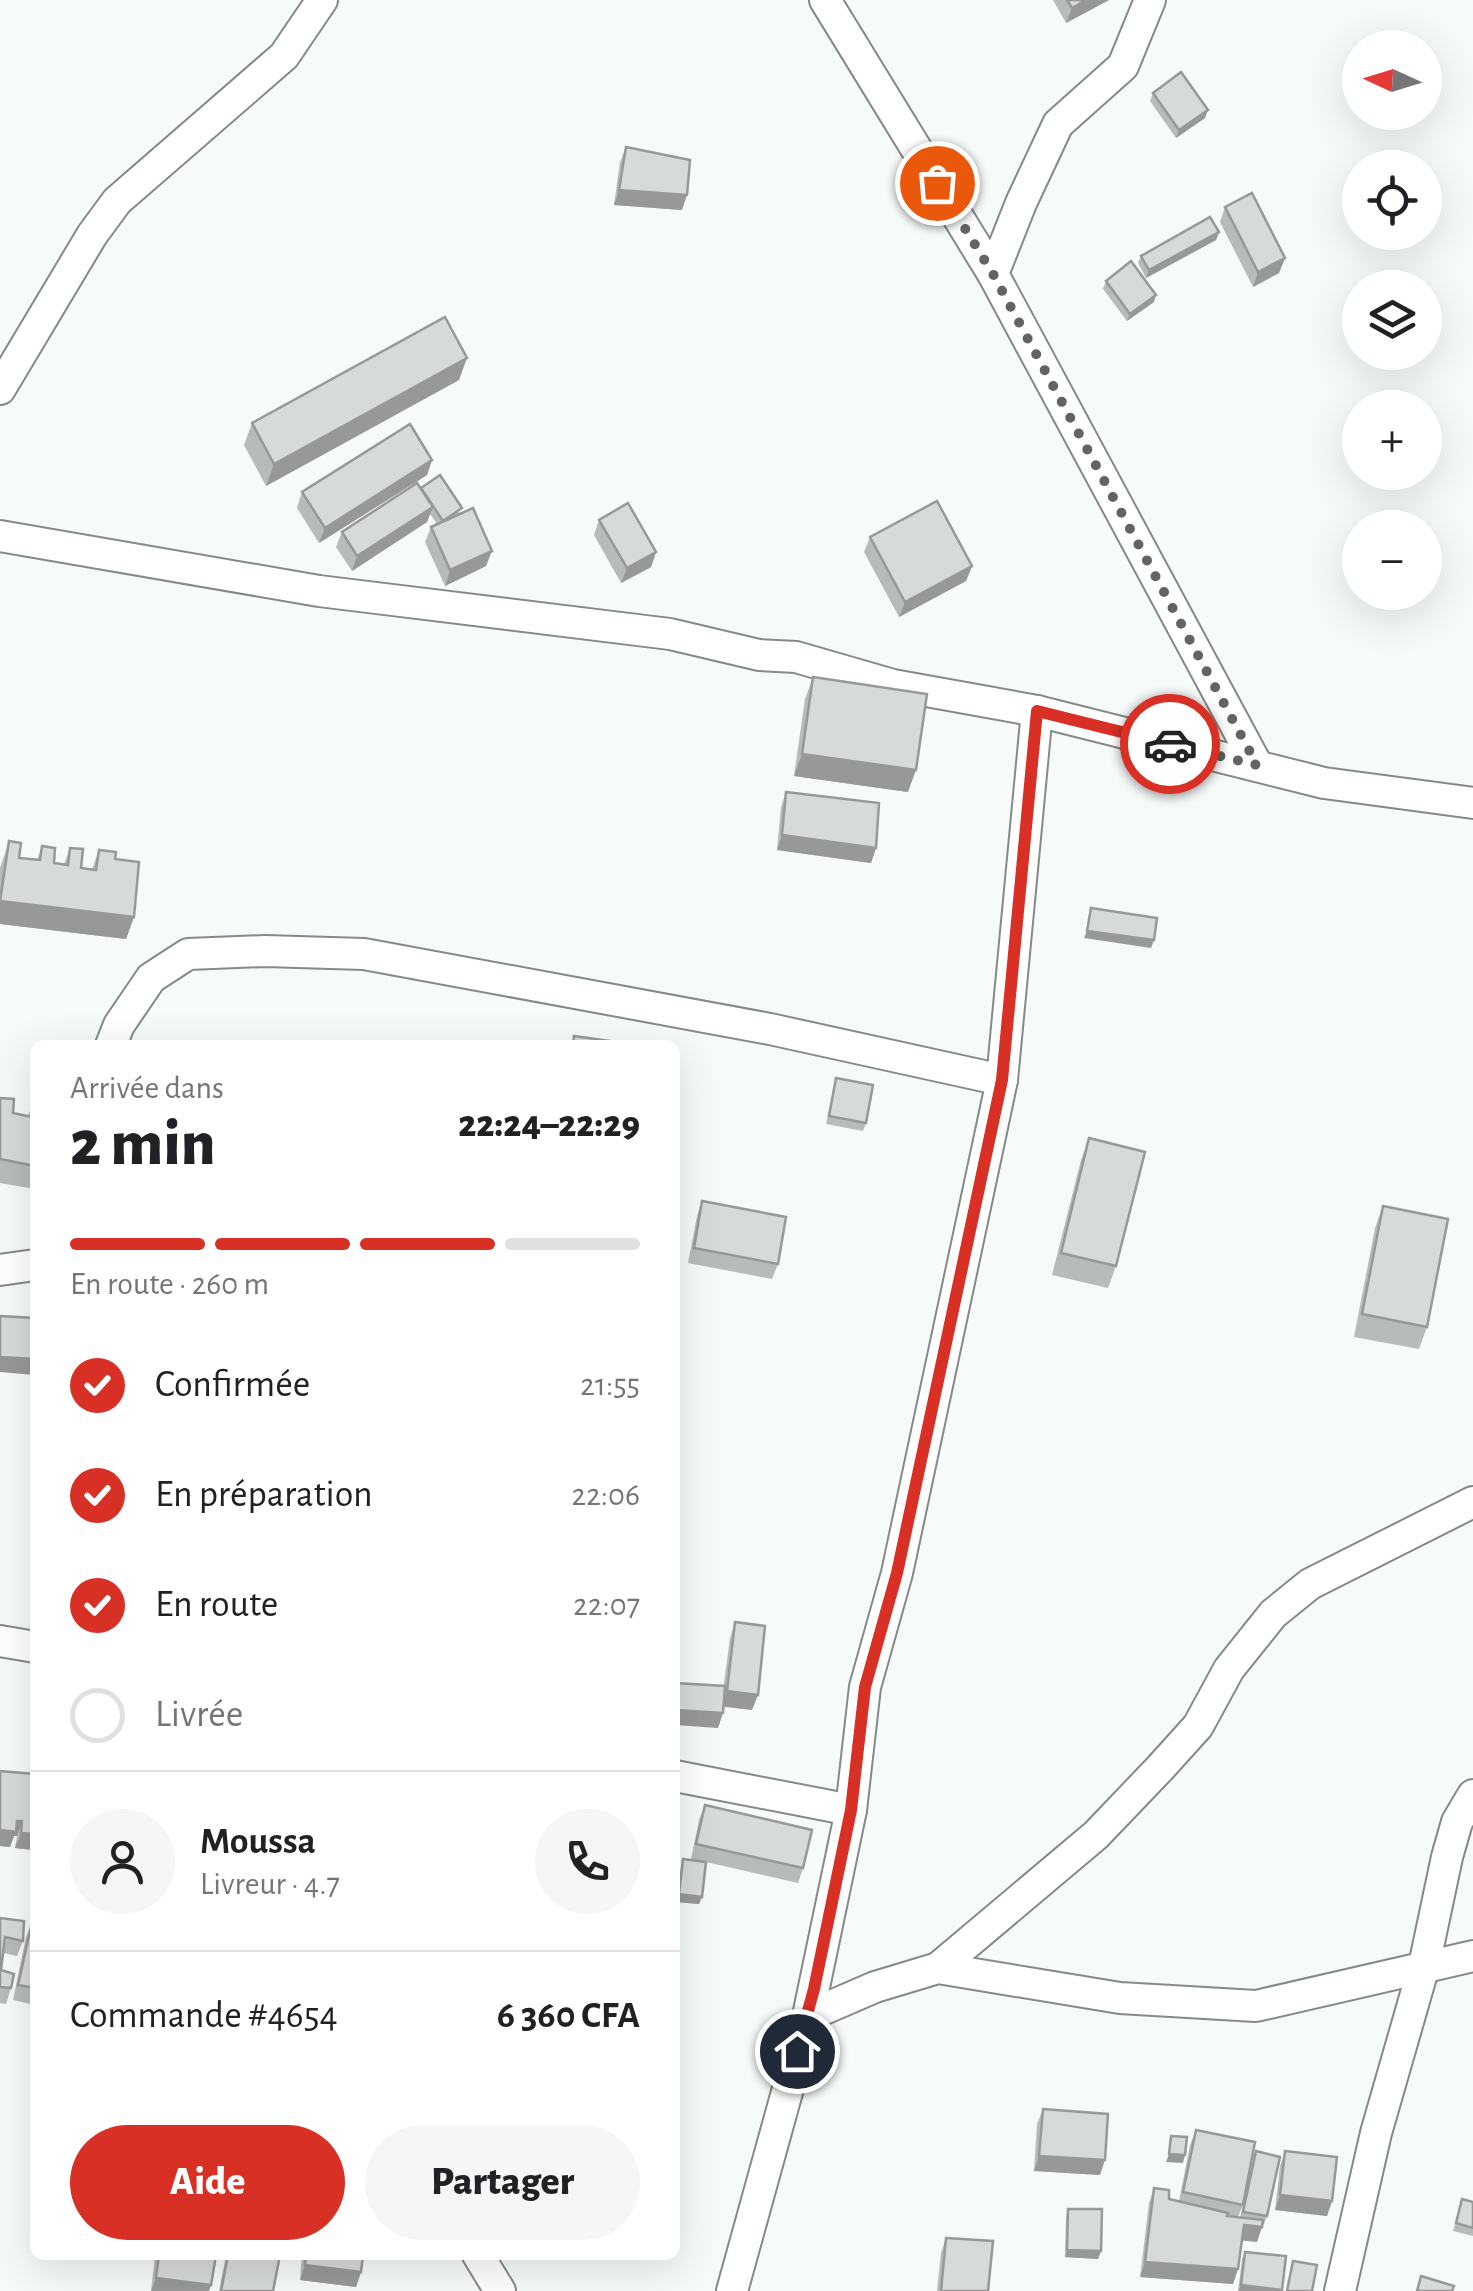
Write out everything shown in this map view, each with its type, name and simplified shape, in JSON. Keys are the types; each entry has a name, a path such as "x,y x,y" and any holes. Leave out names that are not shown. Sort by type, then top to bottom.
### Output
{"street":[{"path":"0,389 92,235 117,202 284,56 322,0"},
{"path":"826,0 993,274 1257,765"},
{"path":"993,274 1058,124 1123,66 1150,0"},
{"path":"0,536 319,590 670,634 759,656 796,657 892,685 1037,711 1324,783 1473,803"},
{"path":"732,2291 808,2016 851,1810 865,1687 897,1573 1002,1080 1037,711"},
{"path":"112,1040 151,978 188,954 364,954 770,1029 1002,1080"},
{"path":"0,1270 30,1266"},
{"path":"808,2016 876,1987 938,1968 1096,1836 1198,1726 1229,1669 1273,1614 1310,1584 1473,1502"},
{"path":"0,1641 30,1646"},
{"path":"680,1777 851,1810"},
{"path":"1340,2291 1376,2134 1424,1966 1457,1822 1473,1795"},
{"path":"938,1968 1120,1998 1256,2006 1473,1956"},
{"path":"481,2260 500,2291"}],"building":[{"path":"1067,0 1086,0 1072,8"},
{"path":"1181,72 1208,110 1179,130 1153,93"},
{"path":"626,147 690,160 687,195 619,190"},
{"path":"1252,193 1285,258 1258,272 1225,207"},
{"path":"1210,217 1219,232 1149,270 1141,256"},
{"path":"1131,261 1156,295 1130,314 1106,281"},
{"path":"445,317 467,358 274,464 252,423"},
{"path":"410,424 432,460 325,528 302,492"},
{"path":"440,475 462,508 443,521 421,488"},
{"path":"417,483 433,507 357,556 342,532"},
{"path":"937,501 972,566 905,602 870,537"},
{"path":"628,503 656,552 627,568 599,520"},
{"path":"473,508 492,551 450,570 431,527"},
{"path":"813,677 927,694 916,770 802,754"},
{"path":"786,792 879,803 876,848 782,835"},
{"path":"9,841 21,843 19,858 40,860 42,846 55,848 54,863 68,865 70,848 83,849 81,868 96,870 99,850 116,852 115,859 139,862 134,917 0,901"},
{"path":"1091,908 1157,918 1154,940 1087,931"},
{"path":"836,1078 873,1085 866,1123 829,1116"},
{"path":"0,1098 14,1099 13,1113 30,1117 30,1165 0,1159"},
{"path":"1089,1138 1145,1152 1116,1266 1061,1253"},
{"path":"702,1201 786,1217 778,1264 694,1248"},
{"path":"1383,1206 1448,1219 1427,1327 1362,1314"},
{"path":"0,1316 30,1318 30,1359 0,1357"},
{"path":"735,1622 765,1626 758,1695 727,1691"},
{"path":"680,1683 725,1686 723,1713 680,1710"},
{"path":"0,1771 30,1774 30,1834 21,1833 22,1821 17,1821 16,1832 0,1830"},
{"path":"705,1805 812,1830 803,1868 696,1844"},
{"path":"683,1859 706,1862 702,1897 680,1894"},
{"path":"0,1918 24,1921 23,1941 5,1937 1,1970 14,1974 11,1988 0,1987"},
{"path":"30,1931 30,1987 18,1985"},
{"path":"1043,2109 1108,2114 1105,2160 1039,2156"},
{"path":"1196,2130 1255,2142 1243,2205 1183,2192"},
{"path":"1171,2136 1187,2137 1185,2155 1169,2154"},
{"path":"1256,2151 1280,2157 1267,2216 1243,2212"},
{"path":"1285,2151 1337,2157 1332,2201 1280,2195"},
{"path":"1154,2188 1169,2190 1169,2199 1228,2213 1227,2216 1263,2220 1262,2227 1244,2225 1238,2269 1145,2262"},
{"path":"1462,2199 1473,2202 1473,2228 1456,2223"},
{"path":"1068,2209 1102,2209 1101,2251 1067,2250"},
{"path":"946,2238 993,2241 988,2291 941,2291"},
{"path":"1245,2252 1286,2256 1282,2290 1241,2285"},
{"path":"158,2260 215,2260 211,2285 156,2278"},
{"path":"227,2260 279,2260 273,2291 221,2291"},
{"path":"306,2260 362,2260 361,2272 305,2265"},
{"path":"1293,2261 1317,2265 1312,2291 1287,2291"},
{"path":"1421,2276 1454,2286 1452,2291 1417,2291"}],"way so far":[{"path":"937,183 993,274 1257,765 1170,744"}],"route":[{"path":"797,2051 808,2016 851,1810 865,1687 897,1573 1002,1080 1037,711 1170,744"}]}
